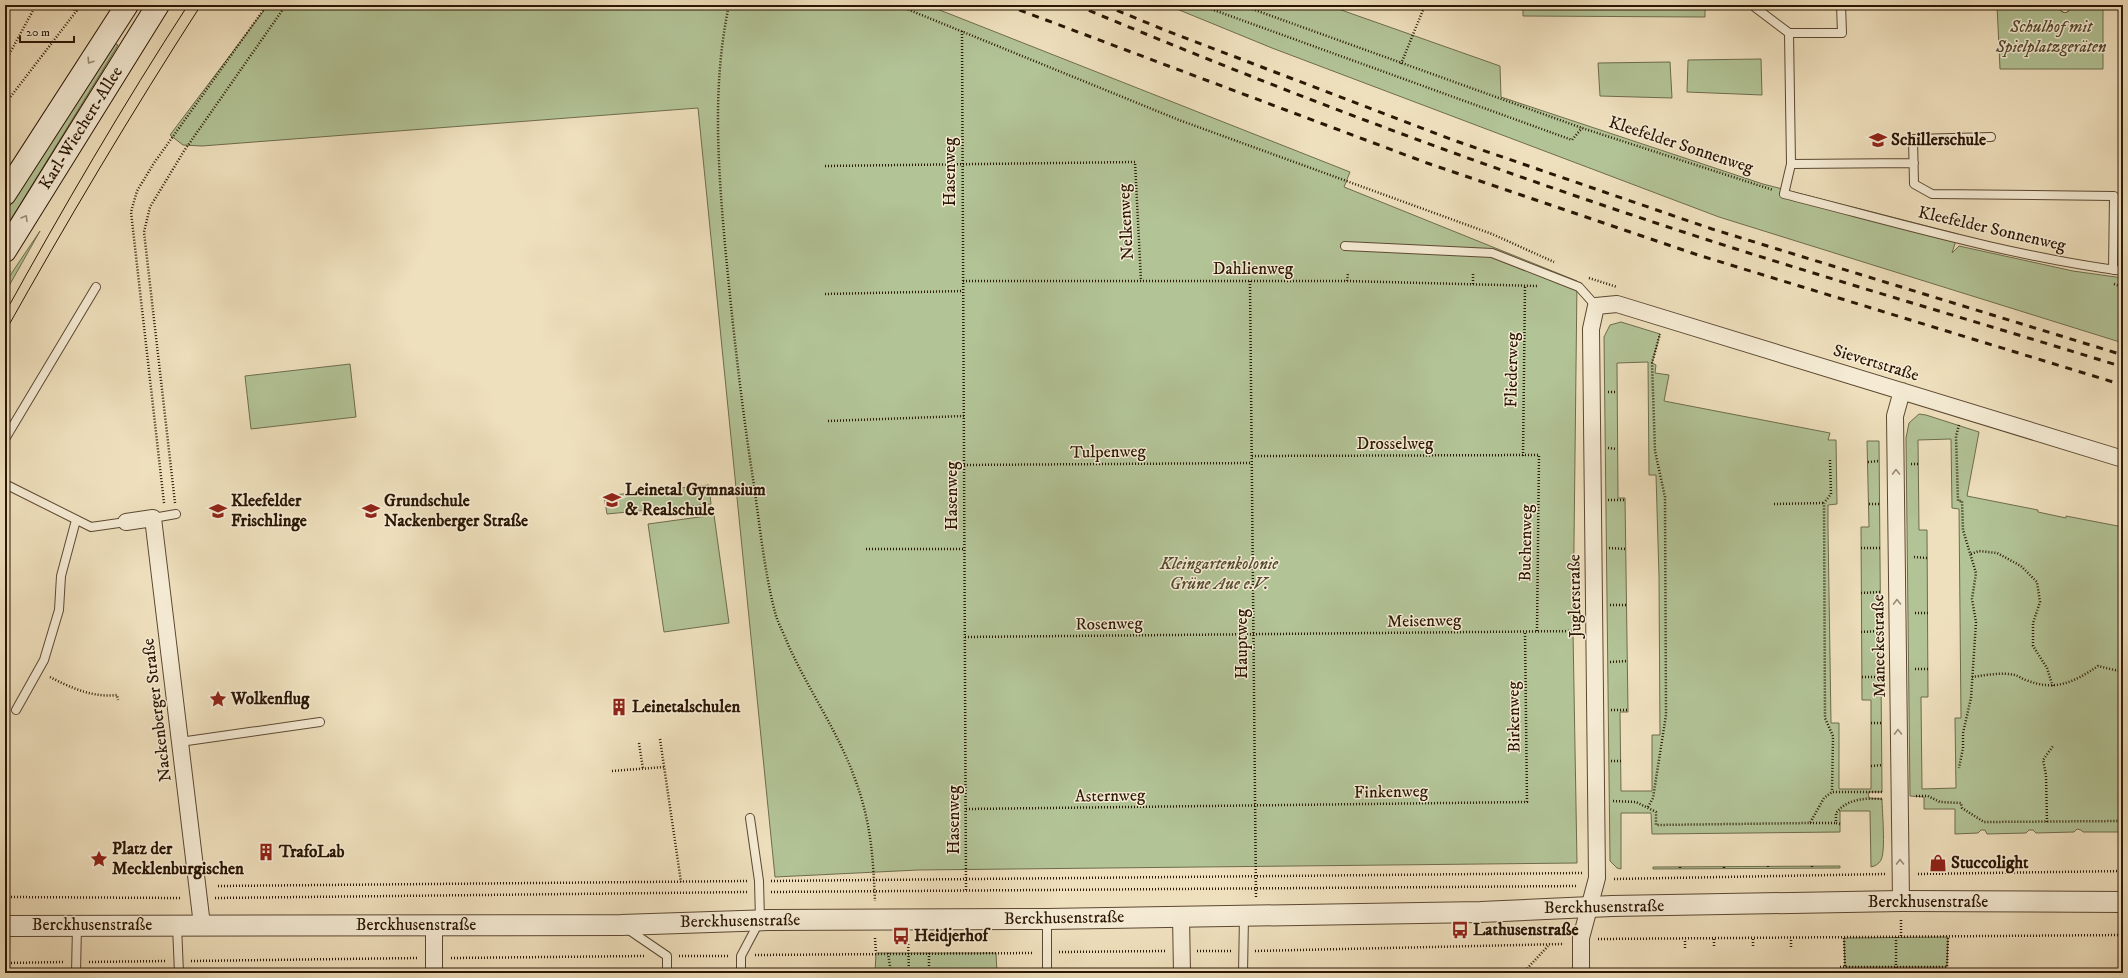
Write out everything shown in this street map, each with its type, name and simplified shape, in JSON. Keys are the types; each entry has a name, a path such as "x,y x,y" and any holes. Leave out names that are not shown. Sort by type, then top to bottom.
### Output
{"main road":[{"name":"Karl-Wiechert-Allee","path":"5,194 127,5"},
{"name":"Karl-Wiechert-Allee","path":"5,251 158,5"}],"street":[{"name":"Sievertstraße","path":"1596,306 1617,304 1964,409 2123,459"},
{"name":"Juglerstraße","path":"1589,906 1597,878 1591,329 1596,306"},
{"name":"Maneckestraße","path":"1900,901 1895,416 1902,391"},
{"path":"126,522 159,517"},
{"name":"Nackenberger Straße","path":"159,517 180,742 202,925"},
{"name":"Berckhusenstraße","path":"5,926 621,925 760,920 1047,919 1481,912 1589,906 1900,901 2123,902"},
{"path":"1581,973 1580,938 1589,906"},
{"path":"1181,916 1182,973"},
{"path":"434,925 434,966"}],"lane":[{"path":"1752,5 1789,33 1842,33 1841,5"},
{"path":"1784,194 1791,164 1789,33"},
{"path":"1991,137 1913,139 1914,184 1932,194 2114,196 2113,270"},
{"path":"1791,164 1914,162"},
{"name":"Kleefelder Sonnenweg","path":"1784,194 1950,236 2123,271"},
{"path":"1345,246 1492,253 1579,287 1596,306"},
{"path":"5,440 96,287"},
{"path":"5,484 90,527 126,522"},
{"path":"159,517 176,514"},
{"path":"16,710 44,660 58,610 61,576 76,520"},
{"path":"180,742 320,722"},
{"path":"741,973 741,956 760,920 759,881 750,818"},
{"path":"1243,973 1244,916"},
{"path":"1047,919 1047,973"},
{"path":"76,973 77,925"},
{"path":"177,925 179,973"},
{"path":"621,925 667,956 667,973"}],"path":[{"path":"5,62 36,5"},
{"path":"66,5 77,11"},
{"path":"5,104 81,5"},
{"path":"159,517 132,212 137,191 154,163 267,5"},
{"path":"176,514 144,232 150,207 184,151 286,5"},
{"path":"728,5 718,107 718,161 729,289 744,419 768,574 777,618 799,670 855,777 868,822 874,880 875,919"},
{"path":"897,5 1179,120 1492,234 1560,265"},
{"path":"1200,5 1572,140 1582,128"},
{"name":"Kleefelder Sonnenweg","path":"1241,5 1401,64 1582,128 1784,194"},
{"path":"1401,64 1425,5"},
{"name":"Hasenweg","path":"962,31 966,890"},
{"name":"Nelkenweg","path":"962,164 1135,162 1141,281"},
{"path":"825,166 962,164"},
{"path":"1347,281 1348,273"},
{"path":"1473,274 1473,285"},
{"name":"Dahlienweg","path":"963,281 1347,281 1543,287"},
{"name":"Hauptweg","path":"1250,281 1256,887"},
{"name":"Fliederweg","path":"1523,456 1525,286"},
{"path":"825,294 963,292"},
{"path":"1648,807 1653,798 1666,715 1665,497 1655,451 1652,363 1665,318"},
{"path":"1959,768 1963,748 1963,733 1971,698 1976,622 1972,599 1976,572 1963,530 1962,500 1958,501 1956,436 1964,409"},
{"path":"828,421 964,416"},
{"name":"Drosselweg","path":"1252,456 1539,456"},
{"name":"Buchenweg","path":"1536,631 1539,456"},
{"path":"1830,460 1831,494 1824,503 1825,718 1833,736 1832,792"},
{"name":"Tulpenweg","path":"964,465 1252,463"},
{"path":"1774,504 1824,503"},
{"path":"866,549 965,548"},
{"path":"1971,554 1979,551 1997,553 2021,566 2037,582 2040,602 2034,623 2033,646 2048,668 2053,686"},
{"name":"Birkenweg","path":"1525,631 1527,802"},
{"name":"Meisenweg","path":"1254,634 1594,631"},
{"name":"Rosenweg","path":"965,638 1254,634"},
{"path":"1972,677 2004,674 2016,675 2027,681 2053,686 2072,681 2098,666 2123,672"},
{"path":"38,671 69,687 104,697 118,694 118,700"},
{"path":"660,739 681,882"},
{"path":"639,743 643,769"},
{"path":"2047,822 2046,775 2043,760 2053,746"},
{"path":"612,771 664,767"},
{"path":"1810,823 1824,798 1832,792 1899,796"},
{"path":"1836,823 1836,813 1839,809 1860,798 1899,796 1928,796 1940,802 1961,803 1962,808 1984,822 2123,821"},
{"path":"1596,801 1636,802 1656,812 1656,822"},
{"name":"Finkenweg","path":"1254,806 1527,802"},
{"name":"Asternweg","path":"966,809 1254,806"},
{"path":"1652,822 1656,822 1656,825 1840,824"},
{"path":"218,886 1583,874 1597,878 2123,871"},
{"path":"209,898 1256,887 1578,886 1597,878"},
{"path":"5,897 173,898"},
{"path":"908,920 909,973"},
{"path":"5,963 179,961 434,966 667,956 888,953 1047,953 1182,950 1243,951 1560,945 1580,938 1613,940 1753,939 2123,934"},
{"path":"1896,937 1896,971"},
{"path":"1840,967 1947,967 1949,964 1948,937"},
{"path":"1791,938 1791,947"},
{"path":"1844,938 1845,967"},
{"path":"1685,939 1685,948"},
{"path":"1714,939 1714,948"},
{"path":"1753,939 1753,947"},
{"path":"1523,973 1548,945"},
{"path":"888,953 891,973"},
{"path":"929,953 929,973"}],"green space":[{"name":"Kleingartenkolonie Grüne Aue e.V.","path":"268,5 927,5 1350,172 1344,187 1577,281 1573,631 1577,863 918,870 775,877 698,108 202,146 183,145 170,135"},
{"path":"1167,5 1327,5 1500,66 1501,97 1763,184 1958,234 1952,253 1959,246 2073,271 2123,278 2123,343 1719,217 1272,48"},
{"path":"1523,5 1705,5 1705,17 1523,16"},
{"name":"Schulhof mit Spielplatzgeräten","path":"1997,5 2103,5 2103,69 2000,69"},
{"path":"114,43 118,45 5,229 5,213"},
{"path":"1761,59 1762,95 1687,92 1688,60"},
{"path":"1670,62 1672,98 1600,96 1598,63"},
{"path":"40,231 5,293 5,283"},
{"path":"1621,322 1660,334 1652,363 1656,365 1655,373 1669,375 1664,401 1830,433 1828,440 1836,440 1837,504 1828,505 1828,528 1831,723 1839,723 1839,789 1871,789 1871,700 1862,700 1861,527 1869,527 1867,441 1879,441 1882,792 1868,792 1869,798 1882,799 1883,848 1881,860 1879,863 1871,867 1870,811 1840,811 1840,832 1656,834 1652,834 1651,813 1621,813 1621,869 1617,868 1610,861 1604,337 1610,325","holes":["1648,362 1649,475 1656,475 1659,576 1660,735 1652,735 1652,791 1621,791 1620,712 1628,712 1625,498 1618,498 1617,363"]},
{"path":"350,364 356,417 251,429 245,376"},
{"path":"1919,414 1979,432 1967,496 2038,510 2038,512 2066,518 2066,516 2123,527 2123,832 2083,832 2077,829 2074,832 2036,833 2033,830 2029,830 2026,833 1987,834 1985,830 1981,830 1978,833 1955,834 1955,809 1924,809 1924,797 1910,796 1906,438 1909,423","holes":["1951,439 1952,508 1959,509 1961,718 1955,718 1956,788 1922,789 1921,697 1928,697 1927,530 1919,530 1918,440"]},
{"path":"709,485 711,504 607,514 604,496"},
{"path":"714,515 729,623 664,632 648,524"},
{"path":"1840,866 1840,868 1653,869 1653,867"},
{"path":"1948,937 1947,967 1845,967 1844,938"},
{"path":"876,953 996,953 997,973 875,973"}],"tram line":[{"path":"5,313 94,157 188,5"},
{"path":"5,332 100,167 201,5"}],"railway":[{"path":"1006,5 1427,163 1698,255 2123,385"},
{"path":"1076,5 1232,69 1389,129 1628,214 1708,240 2123,367"},
{"path":"1104,5 1162,29 1453,140 1712,229 2123,355"}],"place":[{"name":"Schillerschule","path":"1878,140"},
{"name":"Leinetal Gymnasium & Realschule","path":"612,500"},
{"name":"Kleefelder Frischlinge","path":"218,511"},
{"name":"Grundschule Nackenberger Straße","path":"371,511"},
{"name":"Wolkenflug","path":"218,699"},
{"name":"Leinetalschulen","path":"619,707"},
{"name":"TrafoLab","path":"266,852"},
{"name":"Platz der Mecklenburgischen","path":"99,859"},
{"name":"Stuccolight","path":"1938,863"},
{"name":"Lathusenstraße","path":"1460,930"},
{"name":"Heidjerhof","path":"901,936"}]}
